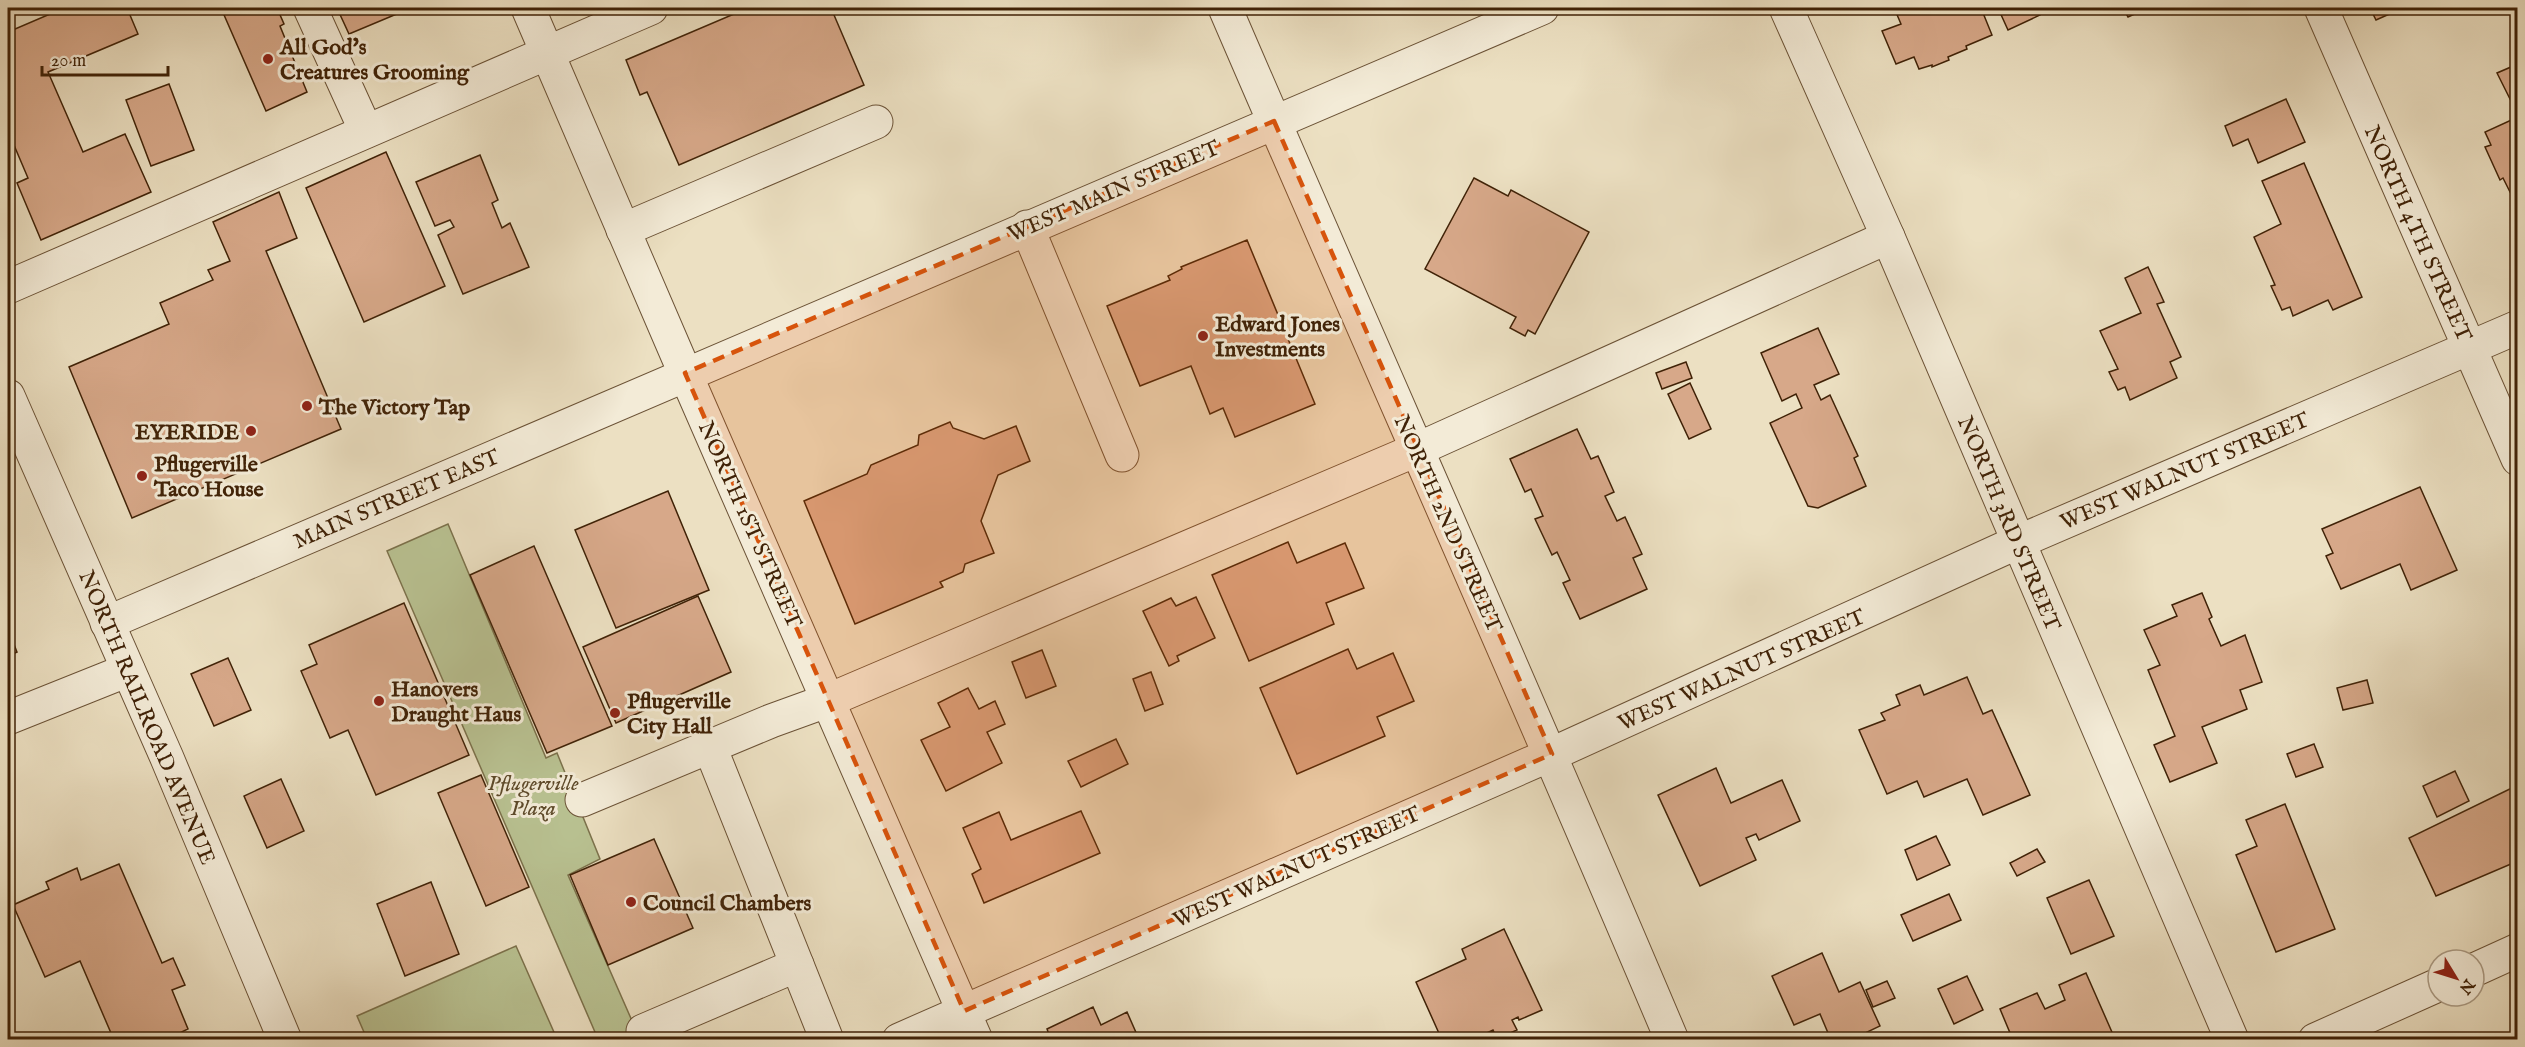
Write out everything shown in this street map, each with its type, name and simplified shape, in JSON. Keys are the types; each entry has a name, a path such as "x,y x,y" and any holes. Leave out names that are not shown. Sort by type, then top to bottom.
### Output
{"street":[{"path":"310,8 366,131"},
{"name":"NORTH 1ST STREET","path":"528,8 685,374 970,1025"},
{"path":"8,287 651,8"},
{"name":"NORTH 2ND STREET","path":"1225,8 1416,450 1552,754 1672,1040"},
{"name":"WEST MAIN STREET","path":"685,374 1542,8"},
{"name":"NORTH 3RD STREET","path":"1786,8 1888,237 2232,1040"},
{"name":"NORTH 4TH STREET","path":"2321,8 2517,459"},
{"path":"623,230 876,122"},
{"path":"1028,227 1122,455"},
{"path":"582,800 829,699 1416,450 1888,237"},
{"name":"WEST WALNUT STREET","path":"899,1040 970,1025 1552,754 2018,542 2517,327"},
{"name":"MAIN STREET EAST","path":"107,623 685,374"},
{"name":"NORTH RAILROAD AVENUE","path":"8,396 128,670 285,1040"},
{"path":"8,718 128,670"},
{"path":"710,747 827,1040"},
{"path":"2486,964 2517,950"},
{"path":"643,1031 797,965"},
{"path":"2315,1040 2426,991"}],"highlighted area":[{"path":"1274,121 1552,754 964,1011 685,373"}],"green space":[{"name":"Pflugerville Plaza","path":"448,524 546,758 557,753 600,859 568,875 640,1039 598,1039 387,551"},
{"path":"516,946 557,1039 367,1039 357,1016"}],"building":[{"path":"64,8 127,8 138,34 48,72 83,152 125,134 151,192 41,240 17,183 28,178 8,131 8,32"},
{"name":"All God's Creatures Grooming","path":"221,8 277,8 284,24 280,26 307,92 266,111"},
{"path":"337,8 411,8 349,34"},
{"path":"748,8 831,8 864,85 679,165 647,92 640,95 626,60"},
{"path":"1902,8 1981,8 1992,35 1966,46 1967,49 1932,67 1932,65 1919,69 1914,57 1896,64 1882,31 1901,24 1895,10"},
{"path":"1998,8 2036,8 2040,15 2008,30"},
{"path":"2123,8 2148,8 2128,17"},
{"path":"2370,8 2403,8 2376,20"},
{"path":"2518,64 2518,115 2497,73"},
{"path":"169,84 194,150 151,166 126,100"},
{"path":"2286,99 2305,142 2258,163 2248,139 2233,146 2225,126"},
{"path":"2518,117 2518,208 2503,178 2500,180 2485,147 2491,145 2485,132"},
{"path":"386,152 445,286 364,322 306,188"},
{"path":"480,155 498,200 492,203 502,228 510,223 529,267 463,294 438,235 454,227 450,220 435,226 416,182"},
{"path":"2304,163 2362,297 2333,310 2328,300 2293,316 2290,307 2282,310 2271,286 2275,285 2254,237 2281,224 2262,181"},
{"path":"1474,178 1508,196 1511,190 1589,232 1535,334 1528,330 1525,336 1510,328 1516,317 1425,269"},
{"path":"279,192 297,238 266,251 341,429 132,518 69,367 169,324 160,303 213,280 208,270 230,261 213,222"},
{"name":"Edward Jones Investments","path":"1247,240 1315,404 1235,437 1223,408 1210,414 1191,366 1140,386 1107,306 1170,280 1168,276 1182,269 1181,267"},
{"path":"2148,267 2164,302 2157,304 2181,357 2170,362 2177,378 2130,400 2125,387 2118,390 2109,372 2118,369 2100,331 2141,313 2125,278"},
{"path":"1818,328 1839,374 1814,385 1821,400 1830,395 1858,456 1854,458 1866,486 1818,508 1808,506 1770,423 1802,408 1796,394 1782,401 1761,353"},
{"path":"1686,362 1692,378 1662,389 1656,373"},
{"path":"1690,383 1711,429 1689,439 1668,394"},
{"path":"950,422 953,428 984,439 1016,426 1030,461 998,475 981,521 994,553 965,564 963,572 940,582 943,587 855,624 804,501 867,474 871,465 918,445 919,435"},
{"path":"1577,429 1591,459 1598,456 1614,492 1605,496 1617,521 1625,517 1642,554 1633,558 1647,589 1580,619 1563,583 1570,580 1557,552 1552,555 1535,519 1543,516 1531,489 1525,492 1510,459"},
{"path":"2420,487 2457,570 2411,590 2400,564 2341,589 2326,556 2333,553 2322,529"},
{"name":"Pflugerville City Hall","path":"668,491 709,590 616,628 575,530"},
{"path":"1288,542 1297,563 1345,543 1364,588 1326,603 1334,624 1249,661 1212,575"},
{"path":"534,546 612,726 547,753 470,575"},
{"path":"2202,593 2212,617 2209,619 2221,646 2245,635 2262,682 2240,690 2247,709 2202,727 2217,763 2170,782 2154,745 2175,736 2148,670 2160,665 2144,630 2177,616 2172,605"},
{"path":"698,596 731,672 616,723 583,647"},
{"path":"1196,597 1215,638 1177,656 1179,661 1169,666 1143,611 1171,598 1176,606"},
{"name":"Hanovers Draught Haus","path":"404,603 469,755 376,795 348,730 330,738 301,671 317,664 309,645"},
{"path":"8,629 17,652 8,656"},
{"path":"1348,649 1357,669 1393,653 1414,701 1377,717 1385,736 1297,774 1260,688"},
{"path":"1042,650 1056,686 1026,698 1012,662"},
{"path":"228,658 251,710 214,726 191,674"},
{"path":"1151,672 1163,704 1145,711 1133,679"},
{"path":"1967,677 1983,714 1992,710 2030,795 1983,815 1967,779 1924,797 1917,781 1887,794 1859,730 1885,720 1881,713 1900,705 1896,695 1920,685 1924,695"},
{"path":"2367,680 2373,703 2343,710 2337,688"},
{"path":"968,688 979,709 995,701 1005,724 987,732 1002,763 946,791 921,740 950,727 938,703"},
{"path":"1116,739 1128,764 1081,787 1068,761"},
{"path":"2314,744 2323,767 2296,777 2287,754"},
{"path":"1716,768 1731,803 1782,780 1800,821 1759,840 1756,834 1746,838 1756,860 1700,886 1658,795"},
{"path":"2455,771 2469,801 2437,817 2423,786"},
{"path":"481,775 529,887 486,906 438,793"},
{"path":"281,779 304,831 267,848 244,796"},
{"path":"2518,785 2518,861 2436,896 2409,838"},
{"path":"2285,804 2335,929 2276,952 2236,855 2257,846 2246,820"},
{"path":"1081,811 1100,853 984,903 972,874 981,869 963,828 999,812 1011,840"},
{"path":"1936,836 1950,865 1917,880 1905,850"},
{"name":"Council Chambers","path":"654,839 693,928 608,965 570,875"},
{"path":"2037,849 2045,862 2017,876 2010,863"},
{"path":"119,864 162,963 173,958 185,985 172,990 188,1029 165,1040 114,1040 80,961 45,977 13,905 49,889 46,882 77,868 81,880"},
{"path":"2089,880 2114,936 2071,954 2047,898"},
{"path":"431,882 459,954 405,976 377,904"},
{"path":"1949,894 1961,920 1913,941 1901,915"},
{"path":"1504,929 1542,1010 1519,1020 1518,1017 1512,1020 1517,1030 1497,1039 1493,1030 1472,1040 1442,1040 1416,982 1466,959 1462,949"},
{"path":"1822,953 1839,992 1860,982 1880,1026 1865,1033 1868,1040 1831,1040 1820,1014 1794,1025 1772,976"},
{"path":"2086,973 2115,1039 2013,1040 2000,1009 2037,993 2045,1009 2065,1000 2059,985"},
{"path":"1967,976 1983,1010 1954,1024 1938,989"},
{"path":"1887,981 1895,998 1873,1007 1866,990"},
{"path":"1093,1007 1101,1025 1127,1012 1138,1037 1133,1040 1051,1040 1047,1029"}],"place":[{"name":"All God's Creatures Grooming","path":"268,59"},
{"name":"Edward Jones Investments","path":"1203,336"},
{"name":"The Victory Tap","path":"307,406"},
{"name":"EYERIDE","path":"251,431"},
{"name":"Pflugerville Taco House","path":"142,476"},
{"name":"Hanovers Draught Haus","path":"379,701"},
{"name":"Pflugerville City Hall","path":"615,713"},
{"name":"Council Chambers","path":"631,902"}]}
